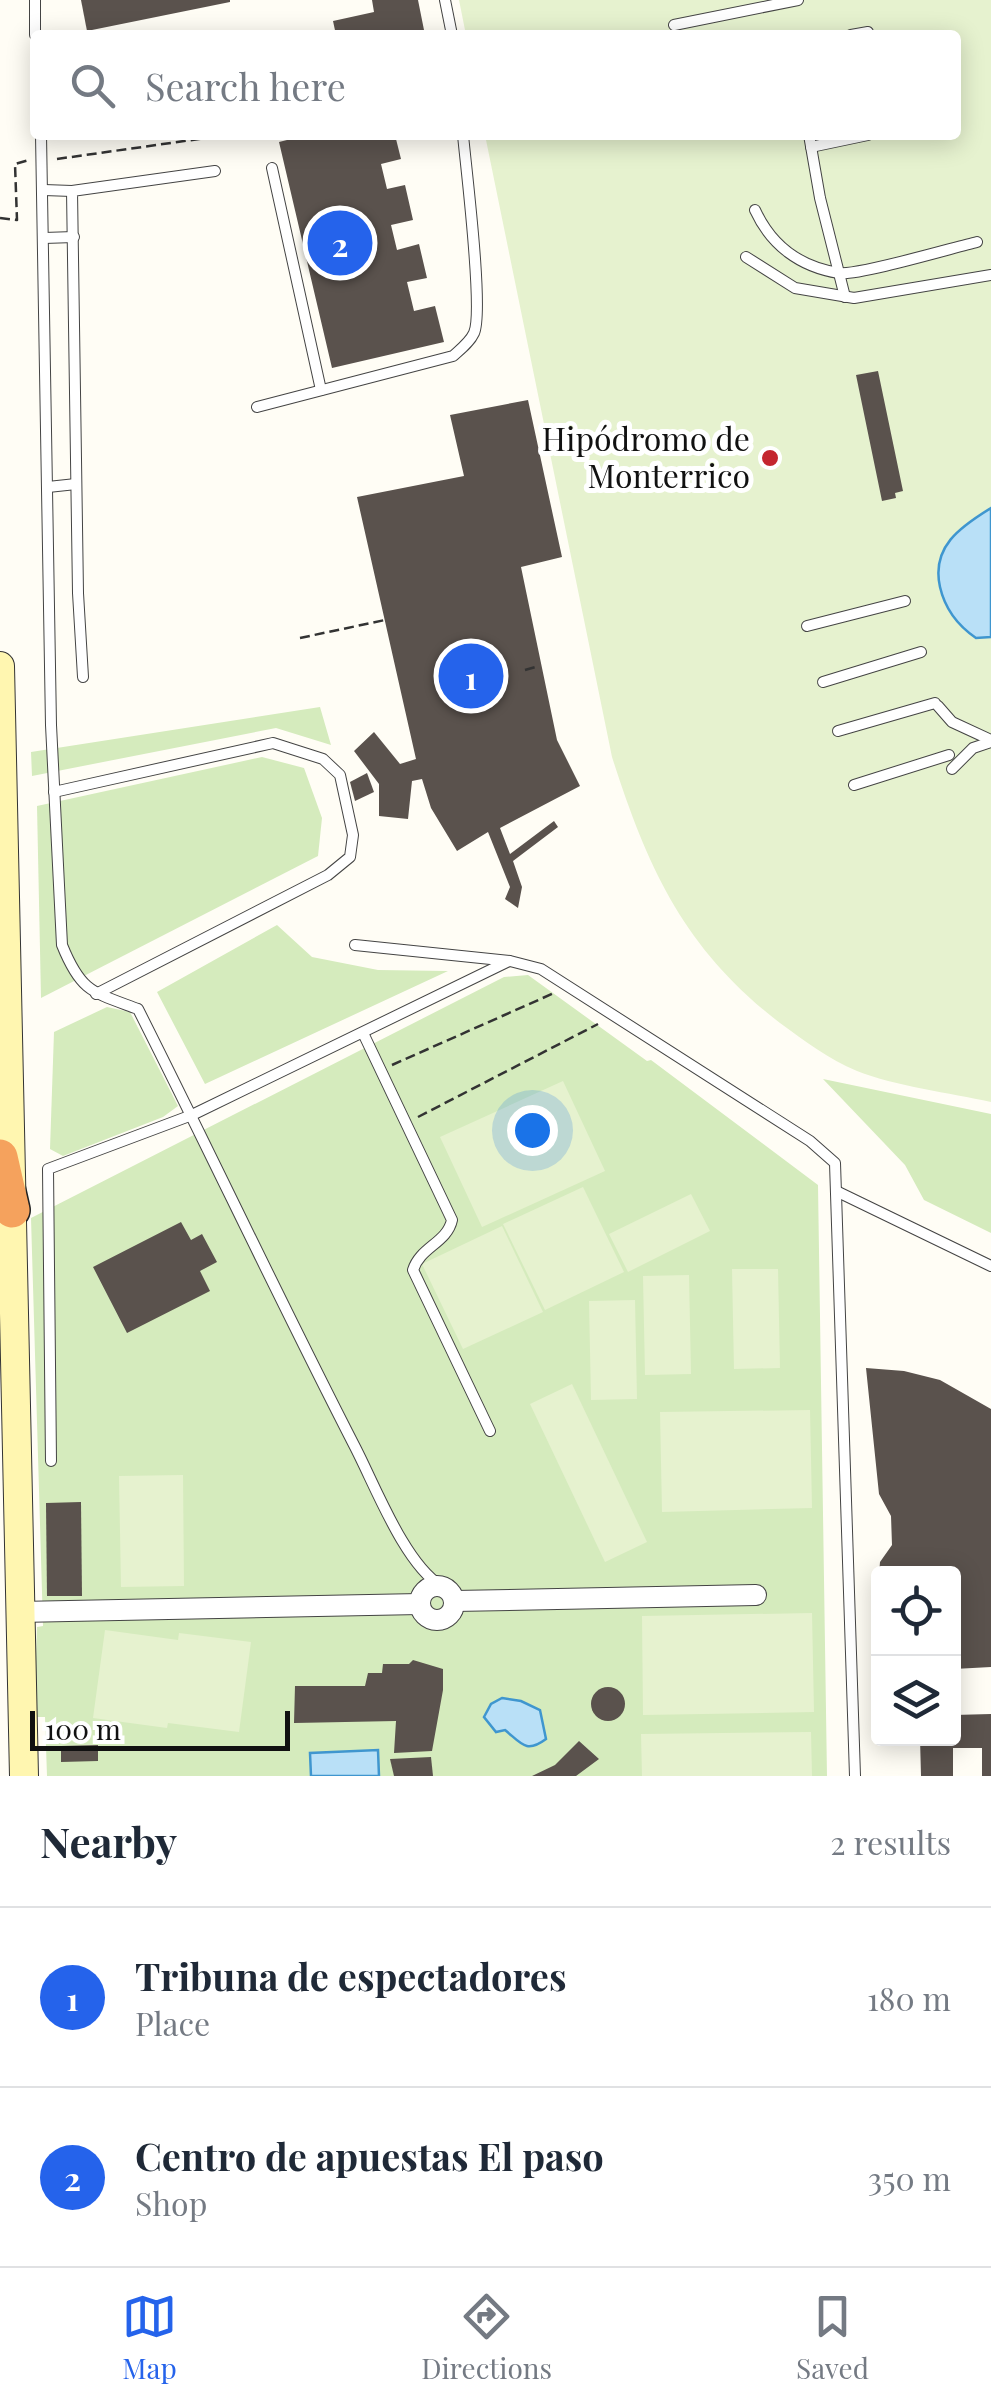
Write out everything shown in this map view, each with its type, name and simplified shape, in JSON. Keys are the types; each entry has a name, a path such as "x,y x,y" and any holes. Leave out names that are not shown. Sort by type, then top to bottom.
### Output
{"highway":[{"path":"0,1157 12,1210"}],"street":[{"path":"0,666 24,1776"},
{"path":"420,1604 426,1590 448,1594 756,1595"},
{"path":"420,1604 428,1618 440,1620 452,1612 448,1594"},
{"path":"19,1612 420,1604"}],"lane":[{"path":"35,0 36,30"},
{"path":"445,0 451,30"},
{"path":"674,25 798,0"},
{"path":"41,140 54,792 62,945 74,974 96,994 138,1008 300,1341 400,1534 425,1576 448,1594"},
{"path":"256,407 453,356 476,330 463,140"},
{"path":"810,141 845,297"},
{"path":"272,168 321,390"},
{"path":"44,190 72,192 216,171"},
{"path":"72,192 83,677"},
{"path":"755,210 765,232 784,252 842,274 977,242"},
{"path":"44,238 74,237"},
{"path":"746,257 795,288 845,297 991,275"},
{"path":"48,486 76,484"},
{"path":"807,626 905,601"},
{"path":"823,682 921,652"},
{"path":"838,731 936,705 952,722 991,741"},
{"path":"952,769 973,748 991,741"},
{"path":"54,792 273,743 323,759 340,775 353,835 350,857 328,875 96,994"},
{"path":"854,785 949,756"},
{"path":"355,945 510,961 541,968 810,1141 834,1162 855,1776"},
{"path":"51,1461 48,1169 192,1115 510,961"},
{"path":"363,1033 452,1220 450,1232 416,1258 412,1270 490,1432"},
{"path":"836,1190 991,1266"}],"path":[{"path":"0,218 17,220 15,164 23,160 43,161 192,140"},
{"path":"300,638 385,620"},
{"path":"525,670 539,666"},
{"path":"382,1070 571,985"},
{"path":"408,1122 616,1015"}],"green space":[{"name":"Hipódromo de Monterrico","path":"459,0 991,0 991,1102 872,1076 846,1066 808,1043 747,995 718,966 694,936 656,871 612,757 486,140 961,140 961,30 465,30"},
{"path":"320,707 331,745 276,728 32,776 31,752"},
{"path":"262,757 304,768 322,818 318,856 41,998 37,806"},
{"path":"277,925 312,957 378,970 448,971 205,1084 157,992"},
{"path":"528,975 647,1061 651,1060 818,1185 827,1776 47,1776 45,1717 34,1717 37,1627 43,1626 31,1218 504,977"},
{"path":"107,1007 130,1012 178,1106 163,1117 63,1156 50,1149 54,1032"},
{"path":"823,1079 991,1114 991,1233 924,1200 905,1165"},
{"path":"563,1081 605,1171 482,1227 440,1137"},
{"path":"583,1187 624,1272 545,1310 503,1224"},
{"path":"691,1194 710,1231 628,1272 609,1234"},
{"path":"502,1226 543,1312 463,1349 422,1264"},
{"path":"732,1269 778,1269 780,1368 734,1369"},
{"path":"689,1275 691,1374 645,1375 643,1276"},
{"path":"635,1300 637,1399 591,1400 589,1301"},
{"path":"572,1384 647,1542 605,1562 530,1404"},
{"path":"810,1410 812,1508 662,1512 660,1412"},
{"path":"183,1475 184,1586 121,1587 119,1476"},
{"path":"812,1613 814,1712 643,1715 642,1616"},
{"path":"105,1630 178,1640 179,1633 251,1642 239,1732 93,1718"},
{"path":"811,1732 812,1776 642,1776 641,1734"}],"water":[{"path":"991,508 991,637 976,638 949,609 938,573 950,540"},
{"path":"502,1698 540,1710 546,1739 528,1746 505,1730 496,1732 484,1717 491,1704"},
{"path":"378,1750 379,1776 311,1776 310,1753"}],"building":[{"path":"81,0 230,0 230,2 87,30"},
{"path":"372,0 418,0 424,30 335,30 333,21 374,12"},
{"path":"396,140 401,159 381,164 387,189 405,185 413,220 391,225 397,250 419,244 427,278 407,282 414,311 435,306 444,342 332,368 279,142"},
{"path":"878,371 903,491 895,493 896,498 882,501 856,375"},
{"path":"528,400 562,557 521,567 557,740 580,786 500,828 510,854 554,821 558,827 513,861 522,887 518,908 505,899 510,887 488,832 457,851 431,808 422,779 412,781 408,819 379,816 379,784 354,751 374,732 400,764 416,759 357,497 464,476 450,415"},
{"path":"367,773 374,792 355,801 350,782"},
{"path":"181,1222 191,1240 202,1234 217,1262 200,1271 210,1291 127,1333 93,1267"},
{"path":"866,1368 904,1371 940,1380 991,1409 991,1667 961,1669 961,1566 880,1566 892,1545 891,1516 879,1494"},
{"path":"81,1502 82,1596 47,1596 46,1503"},
{"path":"413,1660 443,1669 432,1751 394,1753 396,1721 294,1723 295,1686 365,1686 368,1673 382,1673 383,1664 409,1664"},
{"path":"608,1687 620,1692 625,1704 620,1716 608,1721 596,1716 591,1704 596,1692"},
{"path":"991,1714 991,1776 982,1776 982,1748 953,1748 953,1776 921,1776 920,1746 961,1746 961,1715"},
{"path":"579,1741 599,1759 576,1776 532,1776 555,1765"},
{"path":"98,1745 98,1761 61,1762 61,1746"},
{"path":"431,1757 433,1776 394,1776 390,1759"}],"place":[{"name":"Centro de apuestas El paso","path":"340,243"},
{"name":"Hipódromo de Monterrico","path":"770,458"},
{"name":"Tribuna de espectadores","path":"471,676"}]}
